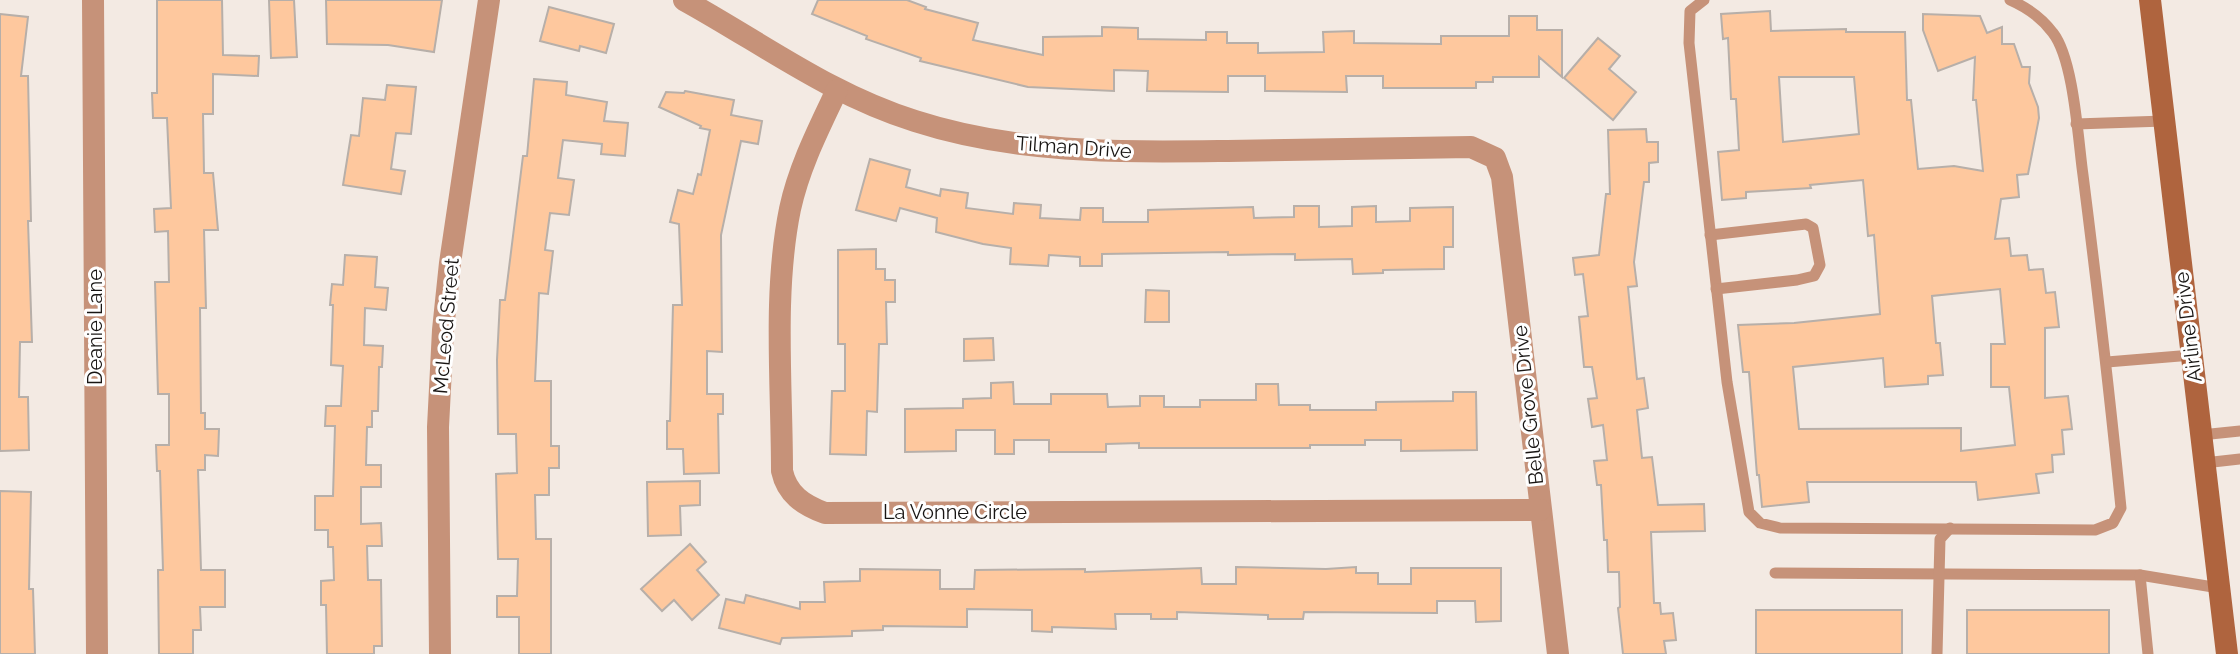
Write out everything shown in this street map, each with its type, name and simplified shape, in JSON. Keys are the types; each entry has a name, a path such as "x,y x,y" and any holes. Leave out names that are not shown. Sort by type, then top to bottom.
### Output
{"main road":[{"name":"Airline Drive","path":"2150,0 2227,654"}],"street":[{"name":"Deanie Lane","path":"93,0 97,654"},
{"name":"McLeod Street","path":"440,654 438,427 443,330 489,0"},
{"name":"Tilman Drive","path":"684,0 837,90 914,121 990,141 1034,147 1128,152 1471,147 1495,158"},
{"name":"La Vonne Circle","path":"837,90 798,181 786,238 781,299 782,471 785,483 802,502 825,513 1540,510"},
{"name":"Belle Grove Drive","path":"1495,158 1502,177 1558,654"}],"lane":[{"path":"1704,0 1690,11 1689,43 1727,382 1749,512 1760,523 1780,528 2095,530 2113,523 2121,508 2107,362 2067,66 2054,34 2027,8 2010,0"},
{"path":"2076,124 2164,121"},
{"path":"1710,235 1806,224 1813,228 1820,265 1814,276 1797,280 1716,289"},
{"path":"2107,362 2192,355"},
{"path":"2201,435 2240,431"},
{"path":"2204,463 2240,459"},
{"path":"1937,654 1940,539 1950,528"},
{"path":"1775,573 2140,575 2219,588"},
{"path":"2140,575 2148,654"}],"building":[{"path":"157,0 222,0 223,55 259,56 258,76 213,74 213,114 203,114 204,173 213,173 218,230 204,230 206,308 200,308 201,413 205,413 205,429 219,429 218,456 205,455 205,470 198,470 201,570 225,570 225,607 200,607 201,630 193,630 193,654 159,654 158,570 163,570 160,471 157,471 156,445 169,445 169,394 158,394 155,282 169,282 168,231 155,232 154,209 171,208 167,118 153,118 152,93 157,93"},
{"path":"269,0 294,0 297,57 271,58"},
{"path":"326,0 442,0 434,52 388,45 327,44"},
{"path":"818,0 907,0 925,9 978,23 973,40 1043,55 1043,37 1102,36 1102,27 1138,28 1138,39 1206,40 1206,32 1227,32 1227,43 1258,43 1258,53 1324,52 1323,32 1354,31 1354,43 1441,44 1441,36 1509,36 1509,16 1537,16 1537,30 1562,30 1562,77 1539,57 1539,77 1493,77 1493,82 1476,82 1476,88 1383,88 1383,76 1346,76 1347,92 1265,91 1265,76 1228,76 1228,92 1147,91 1148,71 1114,70 1114,91 1028,87 920,61 921,58 866,39 867,36 812,14"},
{"path":"549,7 614,24 606,53 580,46 579,51 540,41"},
{"path":"1770,11 1771,31 1846,29 1846,32 1905,32 1907,100 1911,100 1918,169 1954,166 1983,171 1976,100 1973,100 1975,57 1938,71 1923,30 1923,14 1980,16 1987,33 2002,27 2002,44 2014,44 2022,67 2030,67 2029,83 2039,118 2028,174 2017,175 2019,197 2001,199 1995,239 2009,238 2011,256 2027,255 2029,270 2043,269 2046,293 2055,292 2059,327 2045,328 2045,398 2068,396 2072,429 2062,430 2064,454 2052,455 2053,472 2036,474 2039,493 1978,500 1976,482 1807,482 1809,502 1762,507 1749,372 1743,372 1738,325 1880,314 1874,235 1868,236 1863,180 1810,185 1811,188 1746,192 1746,198 1722,200 1718,152 1739,150 1736,99 1731,99 1728,38 1723,39 1721,14","holes":["1779,77 1854,77 1859,134 1783,142","2000,289 2005,344 1991,344 1991,387 2009,387 2015,445 1961,451 1961,428 1799,429 1793,367 1883,358 1885,387 1928,384 1928,376 1943,375 1940,343 1936,343 1932,296"]},
{"path":"0,14 28,17 21,76 28,76 32,342 20,342 19,397 28,397 29,450 0,451"},
{"path":"1598,38 1620,56 1609,69 1636,92 1613,120 1564,78"},
{"path":"534,79 567,82 566,95 607,102 604,121 628,123 625,156 601,154 602,144 563,140 558,178 574,180 569,215 550,213 545,250 553,251 548,294 539,293 535,381 551,381 551,446 559,446 559,468 549,468 549,495 535,495 536,539 551,539 551,654 519,654 519,617 497,617 497,596 517,596 518,559 498,559 496,474 517,473 516,434 498,434 500,300 505,300 523,156 527,156"},
{"path":"387,85 416,87 411,134 396,133 391,169 405,171 401,194 343,185 351,135 359,136 363,98 385,100"},
{"path":"685,91 734,100 731,115 762,121 758,144 741,141 721,235 722,352 707,351 707,394 723,394 723,414 718,414 719,473 684,474 683,449 667,449 673,305 682,305 679,224 670,222 678,190 693,194 698,174 701,175 710,130 659,107 666,92"},
{"path":"1646,129 1647,142 1658,142 1658,162 1649,163 1649,182 1644,182 1634,262 1637,286 1628,287 1637,379 1644,378 1648,408 1637,410 1642,458 1652,457 1658,505 1704,504 1705,531 1651,532 1654,603 1660,603 1661,614 1673,613 1676,640 1664,641 1666,654 1623,654 1618,608 1619,572 1608,572 1601,485 1597,485 1594,461 1607,460 1603,425 1592,427 1588,399 1597,398 1592,367 1584,367 1579,317 1588,316 1583,274 1575,275 1573,258 1599,255 1606,194 1610,194 1608,130"},
{"path":"870,159 910,170 906,187 940,196 941,189 968,193 966,208 1013,214 1014,203 1041,205 1040,218 1080,220 1081,208 1103,208 1103,222 1148,222 1148,210 1253,207 1254,218 1294,217 1294,206 1319,206 1319,227 1352,226 1352,207 1376,206 1376,222 1410,221 1410,208 1453,207 1453,247 1444,247 1444,269 1383,270 1383,273 1353,274 1352,259 1295,260 1295,254 1228,255 1228,252 1102,254 1102,266 1080,266 1080,257 1049,255 1048,266 1010,264 1011,248 936,232 937,218 900,208 896,221 856,210"},
{"path":"876,249 876,269 885,269 885,280 895,280 895,302 886,302 887,344 879,344 877,412 867,411 866,455 830,454 832,391 845,391 845,344 838,344 838,250"},
{"path":"345,255 377,257 375,287 388,288 386,310 365,308 364,345 383,346 378,411 372,411 372,427 367,427 366,465 381,465 381,487 361,487 361,524 381,523 382,546 367,546 368,580 381,580 382,646 374,646 374,654 327,654 326,605 321,605 321,581 334,580 333,547 328,547 328,530 315,530 315,496 333,496 335,426 325,426 326,406 341,406 343,366 331,365 333,305 330,305 332,284 343,285"},
{"path":"1146,290 1169,291 1169,322 1145,322"},
{"path":"993,338 994,360 964,361 964,339"},
{"path":"1013,382 1014,404 1051,404 1051,394 1107,394 1108,407 1140,406 1140,396 1164,396 1164,407 1200,407 1200,400 1256,400 1256,384 1278,384 1279,405 1310,405 1310,410 1376,410 1376,402 1453,401 1453,392 1476,392 1477,450 1401,451 1401,440 1365,440 1365,445 1310,445 1310,448 1139,448 1139,443 1106,444 1106,452 1049,452 1049,440 1014,440 1014,454 995,454 995,430 956,430 956,451 905,452 905,409 963,408 963,399 991,398 991,383"},
{"path":"700,481 700,505 680,506 681,535 648,536 647,482"},
{"path":"0,491 31,492 29,589 33,589 35,654 0,654"},
{"path":"690,544 706,562 697,570 719,595 692,620 674,600 662,611 641,589"},
{"path":"1236,567 1356,567 1356,573 1378,573 1378,584 1411,584 1411,568 1501,568 1501,621 1476,622 1475,601 1437,601 1437,613 1304,612 1303,619 1177,612 1177,619 1151,619 1151,614 1115,614 1116,629 1052,627 1052,632 1032,631 1032,610 967,609 967,627 883,626 883,630 852,631 852,636 782,638 780,644 719,628 726,599 744,603 746,595 800,609 800,602 825,602 824,582 860,581 860,569 940,570 940,589 974,589 975,570 1085,569 1085,572 1201,568 1202,584 1236,584"},
{"path":"1756,610 1902,610 1902,654 1756,654"},
{"path":"1967,610 2109,610 2109,654 1967,654"}]}
